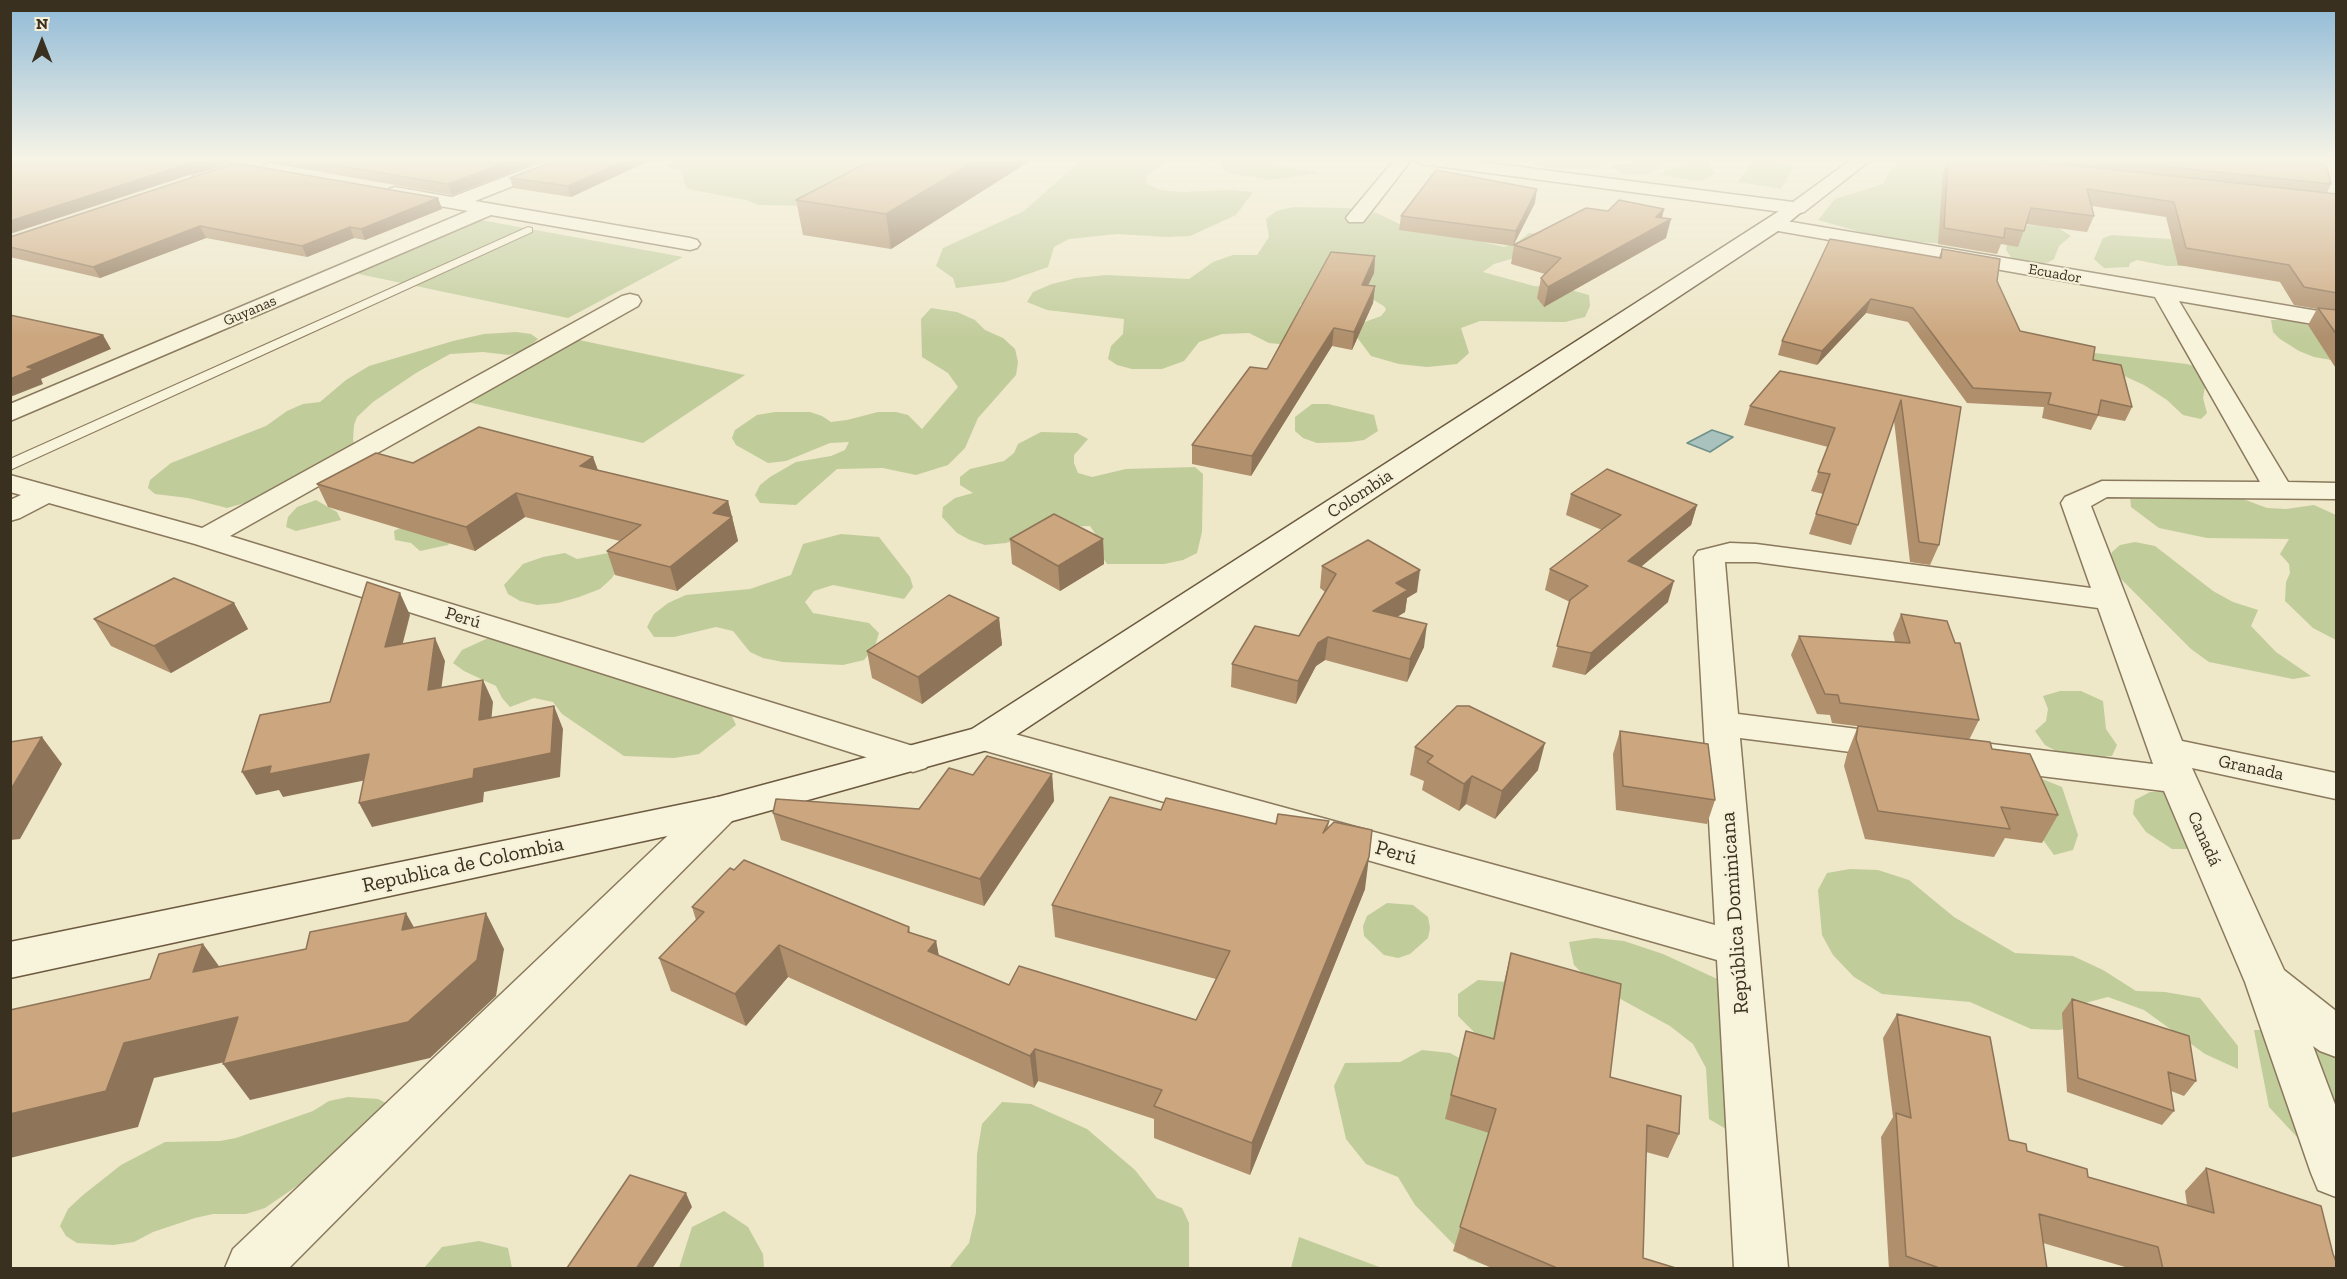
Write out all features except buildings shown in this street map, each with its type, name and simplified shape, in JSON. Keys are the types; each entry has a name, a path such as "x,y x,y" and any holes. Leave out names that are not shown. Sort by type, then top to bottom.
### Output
{"street":[{"name":"Guyanas","path":"10,413 466,219"},
{"path":"545,219 690,244"},
{"name":"Colombia","path":"913,759 985,738 1783,219"},
{"name":"Ecuador","path":"1774,225 2337,321"},
{"path":"2164,293 2279,490 2337,491"},
{"path":"206,537 630,301"},
{"name":"Perú","path":"10,483 206,537 913,759"},
{"name":"Canadá","path":"2279,490 2102,489 2075,502 2172,765 2267,982 2337,1173"},
{"path":"10,512 45,494"},
{"name":"República Dominicana","path":"1761,1269 1709,557 1730,552 1756,553 2111,600"},
{"name":"Granada","path":"1721,724 1943,751 2172,765 2337,786"},
{"name":"Perú","path":"985,738 1738,949"},
{"name":"Republica de Colombia","path":"10,960 718,811 913,759"},
{"path":"252,1269 718,811"},
{"path":"2267,982 2337,1037"}],"lane":[{"path":"10,465 528,230"}],"green space":[{"path":"1007,219 1228,219 1190,236 1117,234 1069,239 1054,247 1048,267 1005,282 956,288 953,278 936,266 943,248"},
{"path":"1266,219 1389,219 1408,228 1456,235 1504,247 1519,241 1529,233 1554,234 1518,257 1494,264 1483,272 1534,286 1564,288 1589,295 1590,306 1585,317 1565,322 1480,321 1461,328 1469,353 1457,364 1427,367 1399,364 1371,356 1353,332 1354,326 1381,316 1386,310 1374,300 1345,292 1315,296 1300,305 1299,346 1269,343 1249,333 1222,334 1199,342 1184,361 1162,369 1132,369 1117,365 1108,359 1111,346 1123,334 1124,319 1047,310 1027,302 1033,292 1076,278 1106,275 1189,279 1213,262 1233,255 1257,255 1269,237"},
{"path":"1963,219 1960,245 1885,239 1818,220"},
{"path":"481,220 683,257 568,318 354,273"},
{"path":"2028,225 2057,227 2071,236 2059,246 2054,259 2049,262 2039,264 2013,260 2006,250 2007,243 2021,236"},
{"path":"2112,235 2170,239 2186,243 2195,266 2167,266 2137,260 2130,263 2129,267 2104,268 2094,259 2103,238"},
{"path":"931,308 957,312 975,320 985,330 1003,338 1015,349 1018,362 1016,375 978,418 965,448 948,465 916,475 883,468 837,469 796,505 760,503 755,495 760,485 770,477 796,462 831,456 845,450 849,442 830,443 786,461 768,463 736,445 732,438 735,430 757,415 775,412 810,412 831,422 878,412 896,412 908,415 922,429 958,387 948,373 922,357 921,319"},
{"path":"2271,320 2286,320 2325,329 2331,360 2299,351 2280,339 2273,332"},
{"path":"516,332 531,334 538,339 524,351 509,355 483,352 450,354 416,373 373,402 357,417 353,440 356,447 270,496 227,508 188,498 155,494 148,488 150,480 171,463 266,426 287,411 303,404 320,402 346,380 369,366 453,341 484,334"},
{"path":"579,340 745,375 643,443 468,402"},
{"path":"2095,353 2187,364 2203,369 2206,381 2203,398 2207,413 2201,419 2183,415 2167,400 2144,385 2098,364 2091,358"},
{"path":"1312,404 1328,404 1374,415 1378,431 1364,440 1350,442 1317,443 1303,438 1295,431 1295,417"},
{"path":"1041,432 1077,433 1088,439 1074,455 1074,463 1078,473 1092,477 1126,469 1195,467 1203,474 1202,532 1197,553 1183,560 1164,564 1107,564 1100,554 1096,535 1090,526 1054,527 1006,543 985,545 957,533 942,517 943,507 955,498 973,493 960,485 960,477 970,469 1004,461 1014,453 1018,444"},
{"path":"2184,481 2206,485 2267,508 2286,509 2314,505 2336,515 2336,640 2313,628 2285,601 2286,582 2290,573 2289,564 2280,554 2289,539 2207,538 2159,528 2131,507 2130,497 2153,483"},
{"path":"316,500 337,512 341,520 296,531 286,527 288,517 297,507"},
{"path":"412,522 457,535 448,545 420,551 411,543 395,540 394,531"},
{"path":"841,534 879,537 910,577 913,587 904,599 833,585 814,591 805,602 813,613 869,623 879,633 875,646 864,660 843,665 783,662 763,658 750,652 733,631 716,627 674,637 654,637 647,627 654,614 668,603 686,595 750,589 791,575 803,544"},
{"path":"2135,542 2155,546 2213,591 2233,602 2258,610 2251,626 2276,652 2311,676 2293,679 2209,662 2191,649 2114,572 2110,561 2112,552 2120,545"},
{"path":"619,551 617,570 612,578 600,589 579,597 558,603 537,605 520,601 508,594 504,585 523,564 543,557 565,553 577,559"},
{"path":"508,636 589,667 658,666 679,672 710,691 730,712 736,725 699,754 674,758 624,756 562,714 553,702 534,698 510,707 496,686 464,671 453,663 462,650 486,639"},
{"path":"2060,691 2081,691 2103,701 2106,729 2117,745 2112,756 2069,758 2045,745 2035,731 2046,721 2048,709 2043,696"},
{"path":"2035,776 2062,787 2078,835 2073,850 2054,855 2027,818"},
{"path":"2150,792 2173,792 2198,849 2172,849 2146,832 2133,814 2135,800"},
{"path":"1850,869 1878,870 1909,880 1954,917 2015,953 2073,956 2103,970 2136,991 2165,992 2200,998 2238,1046 2238,1069 2205,1054 2144,1010 2108,997 2085,1003 2085,1024 2059,1030 2031,1029 1970,1002 1882,994 1854,977 1833,955 1822,935 1818,890 1827,873"},
{"path":"1387,903 1413,905 1428,917 1430,928 1428,938 1410,954 1398,958 1384,955 1364,936 1363,926 1367,916"},
{"path":"1595,938 1624,941 1663,954 1739,989 1738,1136 1709,1119 1706,1068 1693,1044 1670,1026 1593,984 1574,965 1569,942"},
{"path":"1478,980 1507,982 1531,1055 1478,1036 1458,1016 1458,994"},
{"path":"2254,1030 2289,1030 2336,1050 2336,1179 2269,1107"},
{"path":"1422,1050 1450,1053 1478,1068 1603,1268 1494,1268 1468,1259 1415,1205 1398,1177 1366,1164 1346,1139 1334,1086 1345,1063 1400,1062"},
{"path":"348,1097 378,1099 388,1104 323,1168 265,1208 246,1214 213,1214 195,1218 153,1232 134,1242 113,1245 77,1243 66,1236 60,1226 68,1209 83,1195 121,1165 165,1142 220,1141 236,1138 313,1111 329,1101"},
{"path":"1002,1102 1031,1104 1087,1129 1135,1170 1157,1198 1182,1208 1189,1223 1189,1268 949,1268 969,1243 976,1213 977,1154 982,1124"},
{"path":"724,1211 748,1227 763,1254 764,1268 679,1268 692,1227"},
{"path":"1299,1237 1382,1268 1291,1268"},
{"path":"479,1241 508,1248 512,1268 424,1268 442,1247"}],"water":[{"path":"1712,430 1733,437 1710,452 1687,443"}]}
